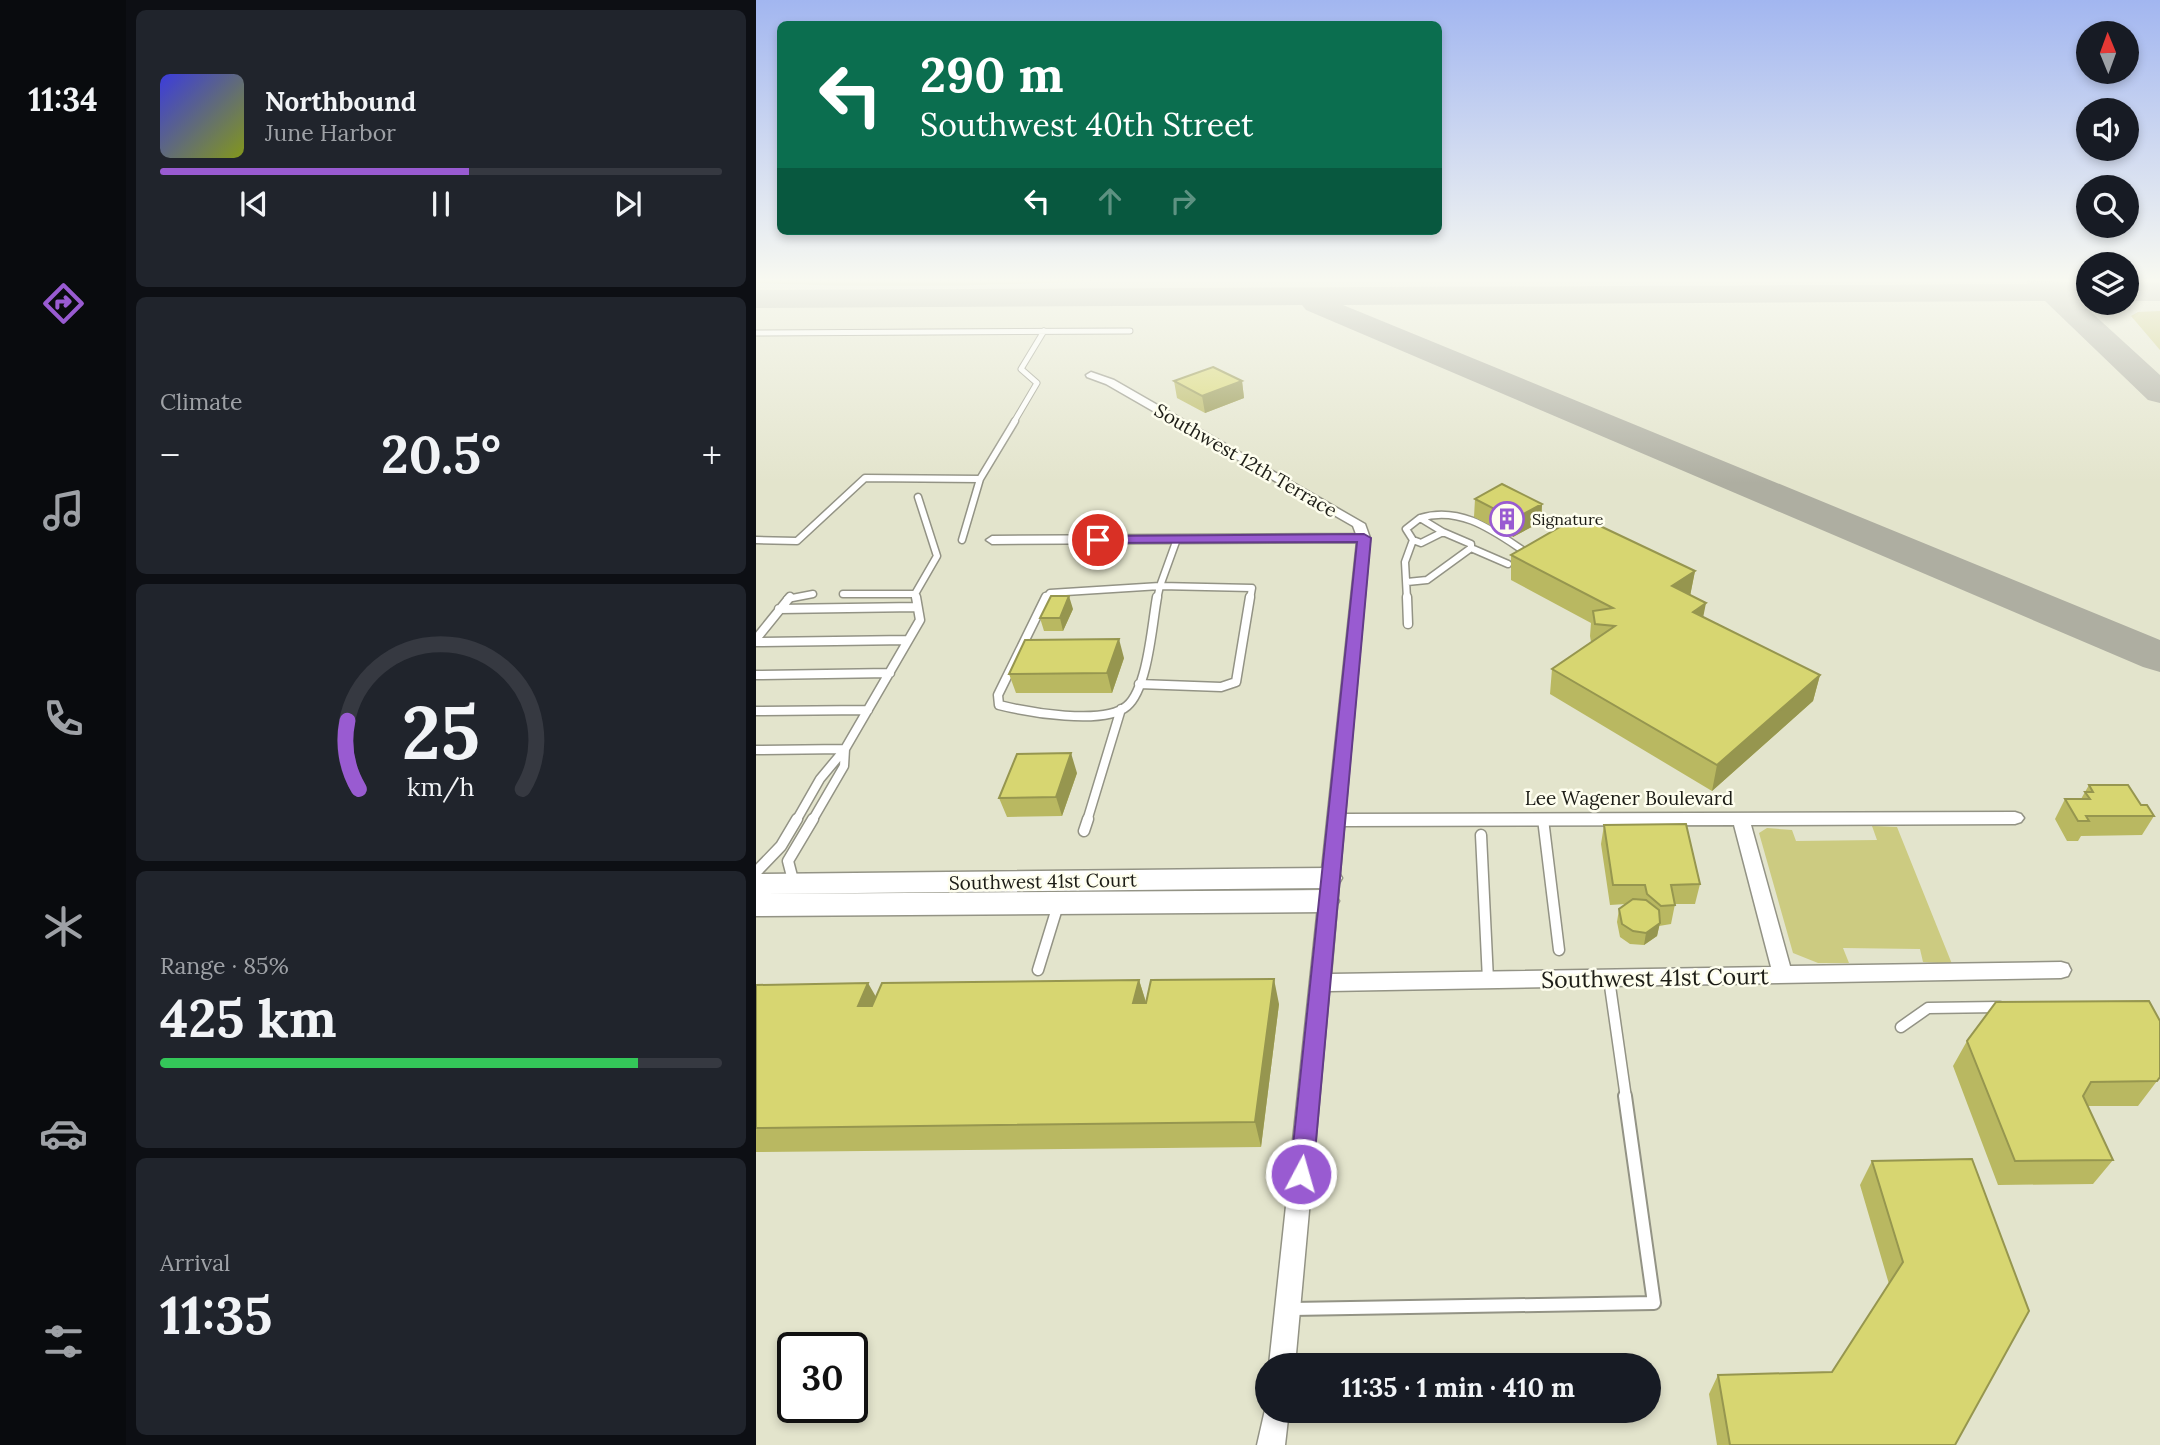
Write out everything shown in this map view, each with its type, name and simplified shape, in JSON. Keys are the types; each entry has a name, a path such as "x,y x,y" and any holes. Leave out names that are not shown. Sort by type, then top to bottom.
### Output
{"street":[{"name":"Southwest 12th Terrace","path":"1087,375 1110,382 1359,524 1364,538"},
{"path":"992,540 1364,538 1283,1353"},
{"name":"Lee Wagener Boulevard","path":"1335,820 2015,818"},
{"path":"1741,819 1783,976"},
{"name":"Southwest 41st Court","path":"756,884 1062,892"},
{"name":"Southwest 41st Court","path":"756,905 1062,892 1328,889"},
{"name":"Southwest 41st Court","path":"1320,983 2061,970"},
{"path":"1271,1445 1274,1423"}],"lane":[{"path":"962,540 980,479 1037,383 1021,369 1034,347"},
{"path":"756,540 797,541 865,478 980,479"},
{"path":"756,872 771,861 827,766 845,749 920,620 915,594 937,556 918,497"},
{"path":"1443,532 1421,543 1413,540 1406,529 1408,524 1420,518 1442,512 1455,513 1527,553"},
{"path":"1420,518 1471,544 1471,548 1508,564"},
{"path":"1139,684 1221,687 1236,682 1252,587 1160,586 1050,593 1042,601 998,695 999,705 1056,716 1113,712 1126,706 1139,684 1160,586 1177,539"},
{"path":"1408,624 1405,562 1413,540"},
{"path":"1407,582 1427,580 1471,548"},
{"path":"756,640 792,596 813,594"},
{"path":"843,594 915,594"},
{"path":"779,609 916,607"},
{"path":"756,640 908,640"},
{"path":"756,674 890,673"},
{"path":"1084,831 1121,709"},
{"path":"756,711 868,710"},
{"path":"756,750 845,749"},
{"path":"794,884 788,861 844,766 845,749"},
{"path":"1543,819 1559,950"},
{"path":"1482,835 1488,980"},
{"path":"1038,970 1062,892"},
{"path":"1287,1310 1654,1303 1609,979"},
{"path":"1900,1027 1928,1008 2009,1007"}],"shaded area":[{"path":"756,347 2160,347 2160,1445 756,1445"},
{"path":"1872,826 1897,827 1952,964 1923,962 1920,949 1843,948 1849,963 1818,963 1793,953 1759,833 1767,828 1792,830 1796,841 1877,840"}],"building":[{"path":"1213,367 1242,381 1202,396 1174,381"},
{"path":"1502,484 1542,504 1514,519 1475,499"},
{"path":"1579,516 1695,571 1672,586 1706,603 1693,612 1820,675 1717,765 1552,669 1615,626 1595,624 1593,611 1613,608 1511,555"},
{"path":"1051,596 1069,596 1060,618 1040,618"},
{"path":"1119,639 1107,673 1009,674 1025,640"},
{"path":"1071,753 1056,797 999,798 1017,754"},
{"path":"2089,785 2128,785 2141,805 2147,805 2154,816 2086,816 2089,821 2078,821 2065,799 2090,799 2085,792 2093,792"},
{"path":"1686,824 1700,884 1671,885 1675,905 1661,906 1647,894 1645,885 1613,885 1604,825"},
{"path":"1633,899 1646,900 1659,910 1660,923 1646,933 1633,931 1622,924 1619,909"},
{"path":"1274,979 1255,1122 756,1128 756,985 868,983 858,1006 872,1006 882,983 1139,980 1133,1003 1146,1003 1151,980"},
{"path":"2149,1001 2160,1021 2160,1077 2157,1081 2091,1082 2083,1096 2113,1160 2015,1161 1967,1041 1996,1002"},
{"path":"1972,1159 2029,1311 1955,1445 1730,1445 1718,1375 1832,1372 1903,1262 1872,1161"}],"taxiway":[{"path":"1420,347 2160,657"},
{"path":"2112,347 2160,393"}],"place":[{"name":"Signature","path":"1507,519"}],"route":[{"path":"1098,540 1364,538 1301,1174"}]}
